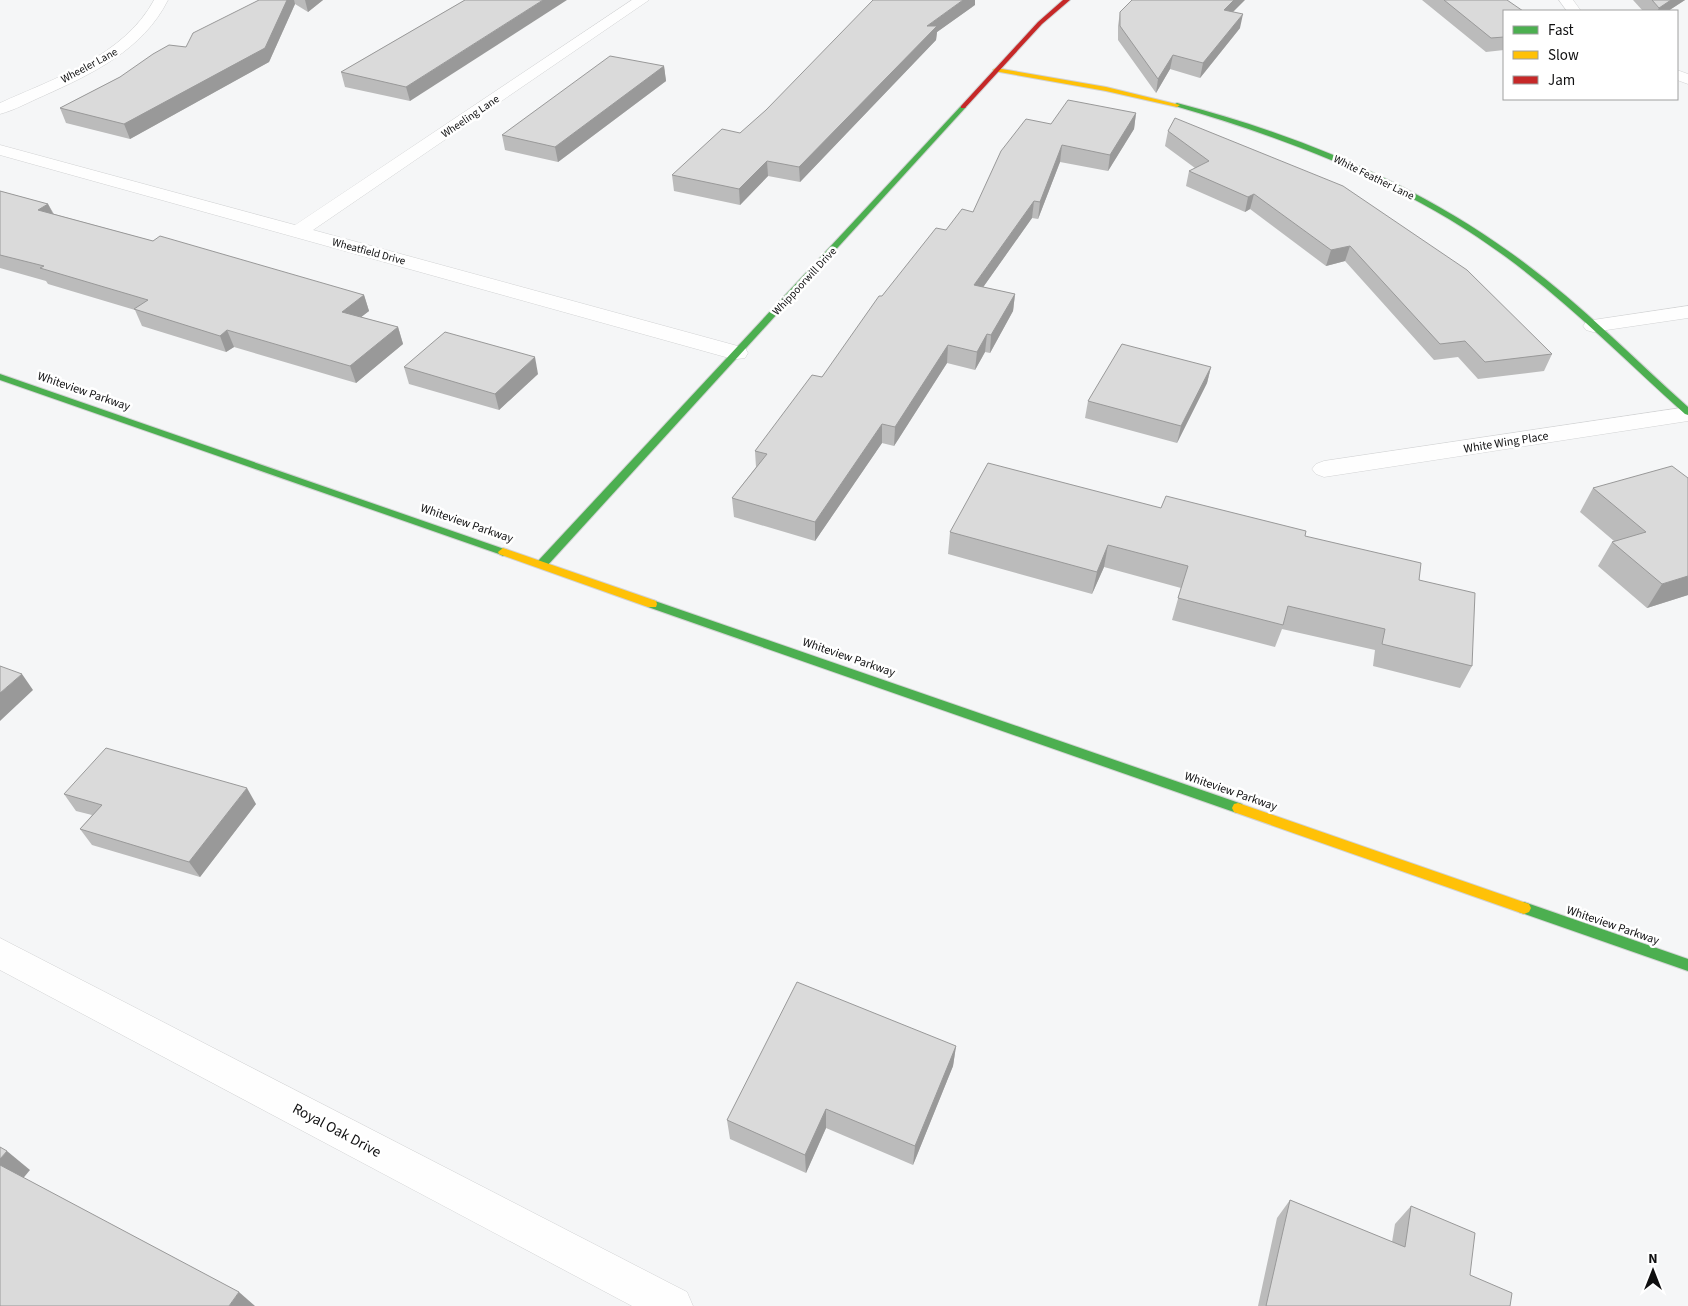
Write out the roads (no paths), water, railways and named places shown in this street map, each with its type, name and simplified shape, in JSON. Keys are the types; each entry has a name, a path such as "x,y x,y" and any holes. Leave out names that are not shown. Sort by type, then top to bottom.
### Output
{"street":[{"name":"Wheeler Lane","path":"0,109 96,62 122,47 148,24 161,0"},
{"name":"Wheeling Lane","path":"298,232 642,0"},
{"name":"Whippoorwill Drive","path":"542,564 816,269 1040,22 1067,0"},
{"name":"White Feather Lane","path":"996,70 1170,102 1254,127 1336,158 1417,198 1480,235 1538,278 1688,413"},
{"name":"Wheatfield Drive","path":"0,150 737,353"},
{"path":"1593,326 1688,312"},
{"name":"Whiteview Parkway","path":"0,377 542,564 1688,965"},
{"name":"White Wing Place","path":"1324,469 1688,413"},
{"name":"Royal Oak Drive","path":"0,953 673,1306"}]}
